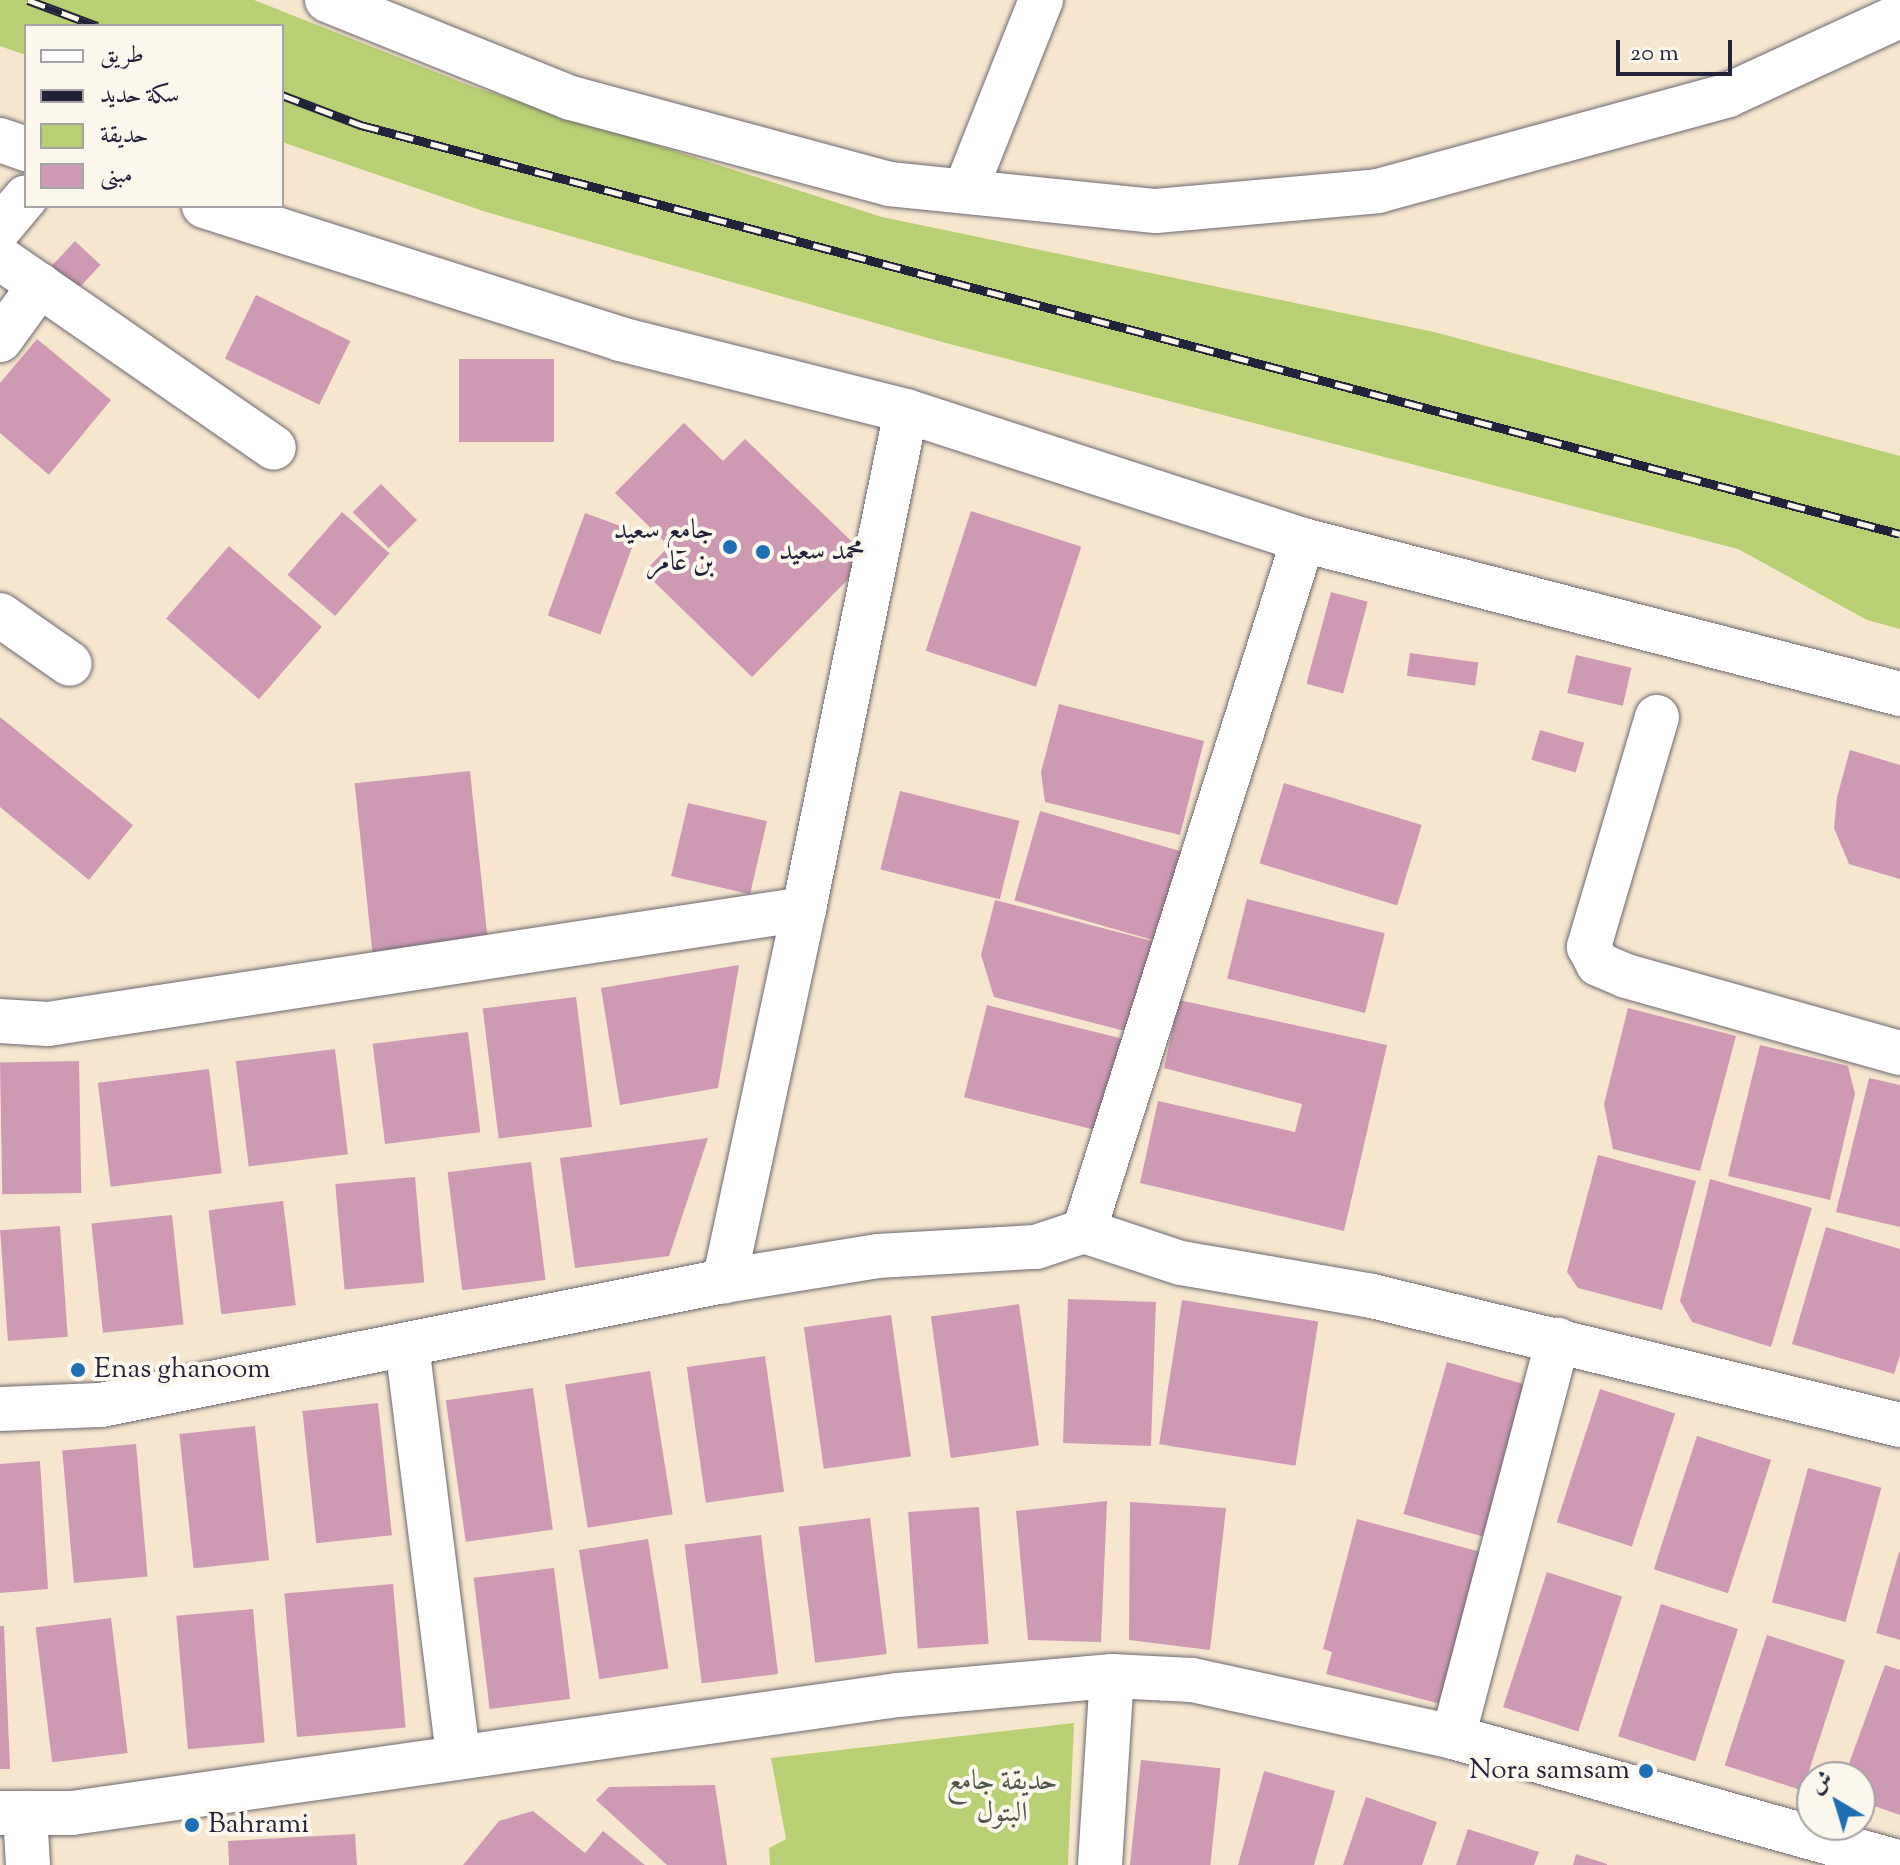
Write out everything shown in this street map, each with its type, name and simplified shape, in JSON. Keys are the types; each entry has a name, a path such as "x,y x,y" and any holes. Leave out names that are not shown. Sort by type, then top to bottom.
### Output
{"street":[{"path":"327,0 571,98 889,184 1156,211 1378,191 1728,95 1900,16"},
{"path":"965,191 1041,0"},
{"path":"0,140 24,148"},
{"path":"0,228 24,199"},
{"path":"210,208 620,339 906,411 1303,540 1900,694"},
{"path":"0,258 274,448"},
{"path":"0,340 40,285"},
{"path":"724,1281 906,411"},
{"path":"1084,1231 1303,540"},
{"path":"0,615 70,664"},
{"path":"1657,717 1589,947 1598,964 1626,976 1900,1053"},
{"path":"0,1021 48,1024 804,909"},
{"path":"0,1409 101,1405 724,1281 878,1256 1036,1247 1084,1231 1181,1263 1372,1296 1900,1425"},
{"path":"1453,1737 1558,1340"},
{"path":"407,1345 458,1754"},
{"path":"1100,1865 1112,1676"},
{"path":"28,1865 13,1813 72,1813 458,1754 898,1695 1112,1676 1192,1680 1453,1737 1900,1863"}],"green space":[{"path":"0,0 254,0 471,86 882,217 1434,332 1900,456 1900,629 1867,620 1738,549 942,342 486,212 284,143 284,24 24,24 24,54 0,46"},
{"name":"حديقة جامع البتول","path":"1074,1723 1068,1865 770,1865 769,1848 786,1839 771,1758"}],"building":[{"path":"75,241 101,265 66,301 41,278"},
{"path":"256,295 350,341 319,405 225,359"},
{"path":"37,339 111,400 49,475 0,433 0,383"},
{"path":"459,359 554,359 554,442 459,442"},
{"name":"محمد سعيد","path":"684,423 723,461 745,439 869,558 752,677 644,572 669,546 615,493"},
{"path":"381,484 417,520 389,548 353,512"},
{"path":"971,511 1081,547 1036,687 926,651"},
{"path":"342,512 390,553 335,616 288,575"},
{"path":"585,513 638,532 600,635 548,615"},
{"path":"229,546 322,627 259,699 166,618"},
{"path":"1331,592 1368,602 1343,694 1306,684"},
{"path":"1410,653 1478,663 1475,685 1407,676"},
{"path":"1576,655 1632,668 1623,706 1567,693"},
{"path":"1059,704 1204,741 1180,835 1045,802 1041,772"},
{"path":"0,717 133,825 89,880 0,807"},
{"path":"1540,730 1584,743 1576,772 1531,760"},
{"path":"1850,750 1900,765 1900,879 1849,864 1834,828 1837,797"},
{"path":"470,771 488,941 373,953 355,783"},
{"path":"1284,783 1422,825 1397,905 1259,863"},
{"path":"900,791 1019,821 1000,899 880,870"},
{"path":"688,803 767,821 750,894 671,876"},
{"path":"1040,811 1185,853 1160,942 1014,900"},
{"path":"1247,899 1385,933 1365,1013 1227,979"},
{"path":"995,900 1156,942 1132,1033 994,997 981,955"},
{"path":"739,965 718,1088 620,1105 601,988"},
{"path":"576,997 592,1127 499,1138 483,1008"},
{"path":"1179,1000 1387,1045 1344,1231 1140,1183 1158,1101 1295,1132 1302,1104 1164,1068"},
{"path":"987,1005 1131,1041 1108,1133 964,1097"},
{"path":"1628,1008 1736,1036 1700,1171 1613,1149 1604,1104"},
{"path":"468,1032 480,1132 385,1144 373,1044"},
{"path":"1760,1045 1848,1066 1855,1094 1830,1200 1728,1176"},
{"path":"335,1049 348,1154 249,1166 236,1061"},
{"path":"79,1061 81,1193 2,1194 0,1062"},
{"path":"209,1069 222,1173 111,1187 98,1083"},
{"path":"1869,1078 1900,1085 1900,1227 1836,1212"},
{"path":"708,1138 669,1256 575,1268 560,1158"},
{"path":"1598,1155 1696,1181 1662,1310 1578,1288 1567,1272"},
{"path":"531,1162 546,1280 462,1290 448,1172"},
{"path":"415,1177 424,1283 345,1290 335,1184"},
{"path":"1710,1179 1812,1208 1771,1347 1692,1322 1680,1301"},
{"path":"283,1201 296,1305 221,1314 209,1210"},
{"path":"172,1215 183,1324 103,1333 91,1223"},
{"path":"60,1226 68,1337 8,1341 0,1230"},
{"path":"1826,1227 1900,1249 1900,1355 1894,1374 1792,1344"},
{"path":"1068,1299 1156,1302 1151,1446 1063,1443"},
{"path":"1182,1300 1318,1322 1295,1466 1159,1444"},
{"path":"1019,1304 1039,1446 951,1458 931,1316"},
{"path":"891,1315 911,1457 824,1469 804,1327"},
{"path":"765,1356 784,1492 706,1503 687,1367"},
{"path":"1447,1362 1530,1386 1486,1538 1403,1514"},
{"path":"650,1371 673,1514 588,1528 565,1384"},
{"path":"533,1388 553,1530 466,1542 446,1400"},
{"path":"1600,1389 1675,1413 1632,1547 1557,1522"},
{"path":"378,1403 392,1535 316,1543 302,1411"},
{"path":"255,1426 269,1560 194,1568 179,1434"},
{"path":"1697,1436 1771,1460 1728,1593 1654,1569"},
{"path":"136,1444 148,1576 74,1583 62,1450"},
{"path":"40,1461 48,1589 0,1593 0,1464"},
{"path":"1808,1468 1881,1488 1845,1622 1772,1602"},
{"path":"1107,1501 1101,1642 1028,1640 1016,1511"},
{"path":"1130,1502 1226,1508 1210,1650 1129,1640"},
{"path":"979,1507 989,1644 918,1649 908,1512"},
{"path":"870,1518 887,1654 815,1663 799,1527"},
{"path":"1357,1519 1481,1552 1441,1704 1326,1674 1332,1652 1323,1649"},
{"path":"761,1535 778,1674 702,1683 685,1544"},
{"path":"648,1539 668,1668 599,1679 579,1550"},
{"path":"1900,1552 1900,1640 1876,1633"},
{"path":"554,1568 570,1699 490,1709 474,1578"},
{"path":"1547,1572 1622,1596 1578,1731 1503,1707"},
{"path":"393,1584 406,1727 297,1737 284,1593"},
{"path":"1661,1604 1738,1629 1695,1761 1618,1736"},
{"path":"253,1609 265,1742 188,1749 176,1616"},
{"path":"111,1618 128,1753 52,1762 36,1627"},
{"path":"0,1626 4,1626 10,1769 0,1769"},
{"path":"1767,1635 1845,1660 1812,1761 1796,1761 1796,1788 1725,1765"},
{"path":"1885,1665 1900,1670 1900,1815 1876,1807 1876,1761 1850,1761"},
{"path":"1141,1760 1221,1768 1210,1865 1130,1865"},
{"path":"1264,1771 1335,1791 1314,1865 1238,1865"},
{"path":"715,1785 727,1865 667,1865 596,1800 609,1787"},
{"path":"1366,1797 1437,1822 1422,1865 1343,1865"},
{"path":"533,1811 585,1853 603,1831 645,1865 463,1865 499,1821"},
{"path":"1468,1829 1539,1852 1534,1865 1456,1865"},
{"path":"355,1834 357,1865 229,1865 228,1841"},
{"path":"1576,1854 1607,1864 1607,1865 1573,1865"}],"railway":[{"path":"28,0 92,24"},
{"path":"284,96 361,125 1900,534"}],"place":[{"name":"جامع سعيد بن عامر","path":"730,547"},
{"name":"محمد سعيد","path":"763,552"},
{"name":"Enas ghanoom","path":"78,1370"},
{"name":"Nora samsam","path":"1646,1771"},
{"name":"Bahrami","path":"192,1825"}]}
